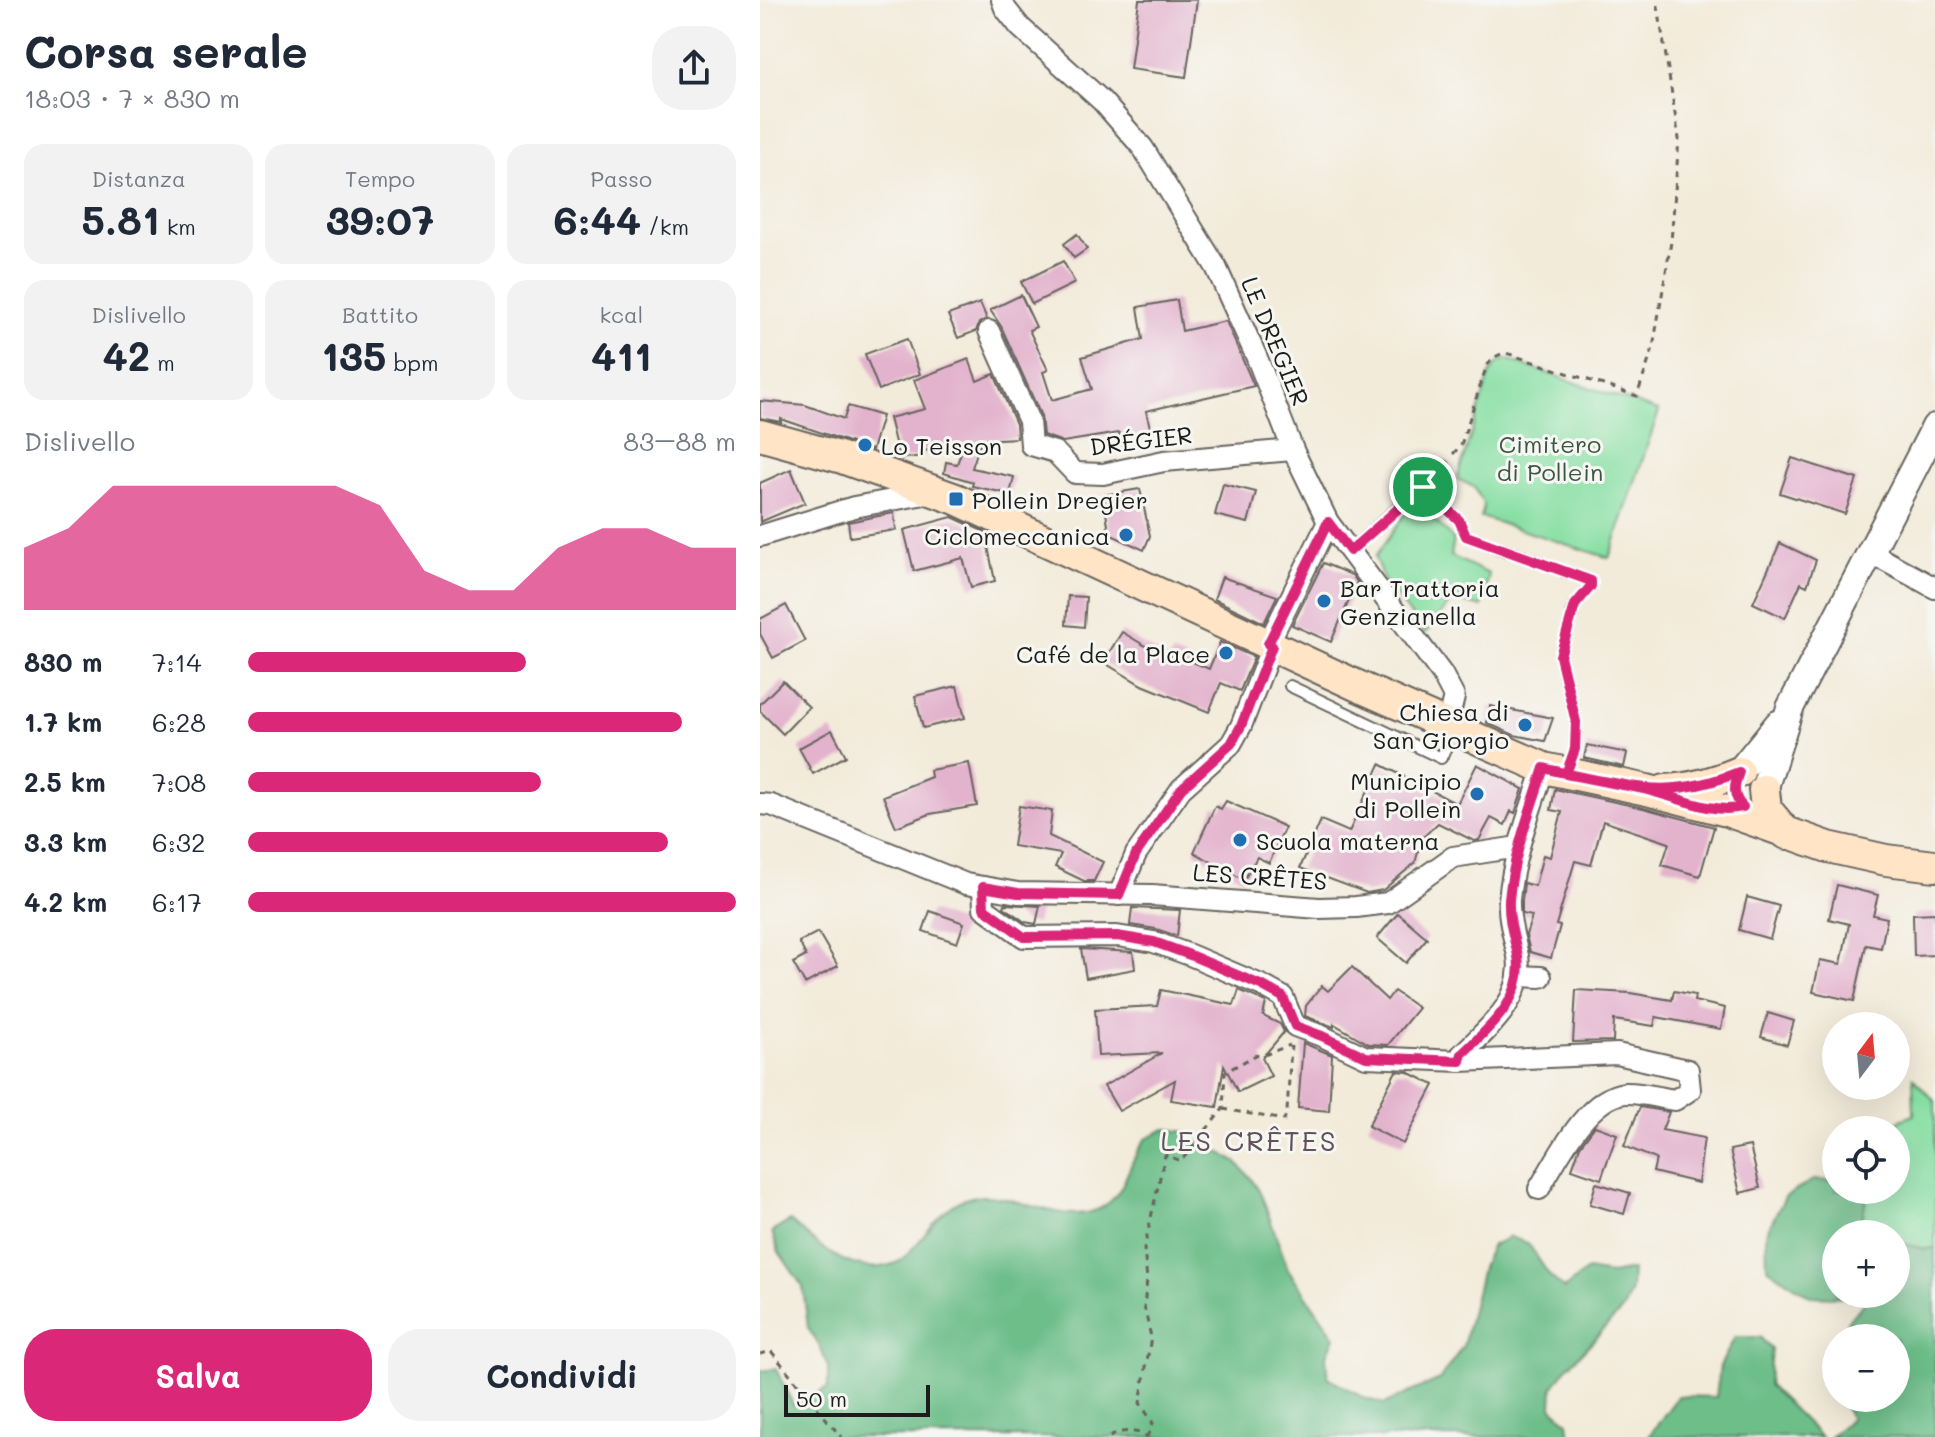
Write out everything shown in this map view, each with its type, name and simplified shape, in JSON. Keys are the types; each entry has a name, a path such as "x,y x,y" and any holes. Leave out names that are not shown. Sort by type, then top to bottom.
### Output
{"main road":[{"path":"760,435 839,457 938,491 1270,645 1354,700 1454,729 1555,771 1766,809 1787,834 1857,854 1935,866"},
{"path":"1647,790 1681,789 1714,782 1739,772"},
{"path":"1739,772 1734,786 1736,799 1747,808"}],"street":[{"name":"LE DREGIER","path":"1002,0 1020,27 1102,101 1143,148 1216,267 1257,358 1293,450 1328,522 1442,674 1454,697 1450,713 1454,729"},
{"name":"DRÉGIER","path":"989,331 1029,421 1031,445 1055,452 1075,473 1103,474 1164,461 1293,450"},
{"path":"1747,808 1790,708 1935,427"},
{"path":"760,536 854,507 938,491"},
{"path":"1119,895 1136,854 1181,789 1231,744 1241,726 1270,645 1328,522"},
{"path":"1869,552 1935,588"},
{"path":"1739,772 1790,708"},
{"path":"1460,1061 1462,1054 1502,1014 1513,994 1518,976 1518,958 1509,920 1509,899 1518,847 1555,771"},
{"name":"LES CRÊTES","path":"760,804 771,805 966,884 1018,893 1152,895 1319,908 1356,907 1388,903 1453,857 1518,847"},
{"path":"983,887 984,908 1024,937 1117,936 1154,942 1263,986 1283,997 1295,1026 1366,1057 1460,1061 1617,1054 1688,1070 1690,1090 1675,1100 1623,1093 1592,1109 1571,1135 1539,1189"},
{"path":"1518,976 1541,977"}],"lane":[{"path":"1350,551 1444,466"},
{"path":"1423,487 1459,520 1466,536 1591,581 1591,586 1575,605 1560,656 1576,722 1575,749 1555,771"},
{"path":"1290,686 1354,700"}],"path":[{"path":"1444,466 1461,445 1486,368 1490,360 1499,354 1506,353 1637,396 1653,348 1671,242 1679,139 1657,0"},
{"path":"1110,1437 1132,1431 1147,1437 1153,1423 1140,1403 1151,1337 1144,1306 1147,1280 1144,1249 1165,1155 1181,1161 1223,1109 1225,1072 1256,1055 1291,1045 1284,1120 1223,1109"},
{"path":"760,1354 771,1351 841,1437"}],"green space":[{"name":"Cimitero di Pollein","path":"1506,359 1659,411 1609,558 1481,517 1484,505 1474,487 1457,479 1490,374 1497,364"},
{"path":"1410,507 1433,519 1454,539 1451,556 1489,574 1482,607 1453,599 1425,634 1383,579 1375,557"},
{"path":"1913,1078 1935,1101 1935,1248 1910,1245 1910,1220 1861,1220 1865,1204 1910,1204 1910,1116 1914,1115"},
{"path":"1166,1129 1187,1132 1201,1145 1236,1162 1250,1177 1261,1194 1288,1269 1335,1337 1326,1357 1328,1377 1364,1398 1384,1404 1440,1379 1463,1346 1483,1264 1492,1245 1510,1237 1528,1243 1549,1275 1564,1289 1587,1270 1611,1274 1632,1270 1631,1290 1624,1308 1553,1387 1552,1407 1568,1422 1570,1437 760,1437 760,1371 776,1369 793,1405 828,1388 828,1367 808,1328 803,1287 779,1252 772,1232 790,1221 839,1258 867,1267 882,1267 902,1259 945,1212 966,1198 994,1197 1070,1214 1099,1209 1121,1187 1145,1140"},
{"path":"1813,1180 1822,1180 1822,1204 1865,1204 1861,1220 1822,1220 1822,1296 1810,1296 1767,1268 1766,1233 1785,1197"},
{"path":"1910,1245 1935,1248 1935,1437 1830,1437 1851,1418 1847,1412 1910,1412 1910,1324 1847,1324 1859,1308 1910,1308"},
{"path":"1735,1337 1760,1337 1771,1349 1768,1385 1821,1437 1648,1437 1678,1396 1716,1397 1720,1366"}],"building":[{"path":"1139,0 1197,0 1186,77 1130,69"},
{"path":"1077,234 1087,249 1074,258 1064,244"},
{"path":"1063,261 1075,283 1032,304 1021,282"},
{"path":"1021,295 1036,327 1029,330 1048,370 1043,372 1052,400 1092,389 1082,357 1143,339 1138,307 1177,300 1182,331 1226,321 1254,386 1146,411 1153,440 1123,447 1119,433 1063,442 1043,435 1041,416 1001,326 990,310"},
{"path":"980,303 987,319 979,323 976,331 958,338 948,315"},
{"path":"907,339 920,374 879,390 865,354"},
{"path":"969,359 977,381 994,374 1016,424 1017,438 981,440 972,468 1014,477 1010,494 972,486 973,482 944,473 946,462 957,464 964,444 923,451 924,456 899,459 889,418 925,409 914,380"},
{"path":"760,401 805,405 844,419 848,406 882,416 872,450 781,419 781,422 760,418"},
{"path":"1792,458 1857,479 1845,514 1780,493"},
{"path":"791,469 805,503 760,522 760,483"},
{"path":"1223,484 1256,492 1248,523 1215,515"},
{"path":"1140,489 1150,536 1144,550 1105,532 1108,525 1103,495"},
{"path":"894,513 896,530 850,537 848,522"},
{"path":"952,517 985,532 995,581 971,587 963,558 914,571 904,530"},
{"path":"1780,543 1816,560 1807,586 1801,583 1785,618 1753,603"},
{"name":"Bar Trattoria Genzianella","path":"1323,563 1352,575 1357,582 1331,642 1292,625"},
{"path":"1222,577 1277,596 1264,623 1214,599"},
{"path":"1068,596 1086,597 1084,627 1066,625"},
{"path":"786,605 805,641 773,658 760,634 760,619"},
{"path":"1122,632 1169,660 1172,653 1209,669 1220,642 1254,657 1240,691 1221,683 1209,712 1140,684 1103,662"},
{"path":"783,681 809,707 783,734 760,711 760,704"},
{"path":"957,686 965,718 923,728 915,696"},
{"name":"Chiesa di San Giorgio","path":"1490,706 1553,718 1545,741 1514,735 1487,723"},
{"path":"832,730 846,756 813,774 799,748"},
{"path":"1587,745 1627,753 1624,767 1584,758"},
{"path":"969,763 977,806 930,814 896,827 883,796 931,777 930,770"},
{"path":"1380,764 1457,804 1477,764 1523,789 1515,813 1511,811 1505,825 1491,818 1479,840 1474,841 1438,823 1422,838 1415,863 1383,890 1367,893 1300,868 1321,820 1349,832"},
{"path":"1555,789 1714,827 1700,876 1662,865 1669,843 1603,821 1591,865 1575,861 1556,925 1560,926 1551,958 1530,952 1526,935 1532,916 1522,914 1524,883 1535,886 1543,855 1550,857 1562,812 1551,810"},
{"name":"Scuola materna","path":"1226,801 1285,827 1269,863 1257,857 1244,880 1194,852 1215,806 1221,809"},
{"path":"1019,806 1052,811 1049,836 1103,862 1094,881 1084,881 1055,867 1061,854 1013,846"},
{"path":"1837,885 1878,895 1873,915 1887,918 1881,948 1866,945 1854,1001 1813,992 1820,960 1841,964 1849,924 1829,919"},
{"path":"1747,897 1779,906 1770,939 1739,930"},
{"path":"1005,904 1040,906 1036,924 1025,922 1004,907"},
{"path":"1132,908 1180,910 1177,936 1130,925"},
{"path":"930,911 964,923 957,943 923,931"},
{"path":"1398,913 1427,938 1406,963 1377,938"},
{"path":"1935,913 1935,955 1914,956 1913,914"},
{"path":"818,932 838,966 805,984 793,963 806,956 799,942"},
{"path":"1081,949 1133,952 1135,969 1086,978"},
{"path":"1352,967 1387,1000 1394,991 1418,1008 1388,1045 1369,1044 1334,1024 1334,1027 1305,1016 1306,1006 1322,986 1328,991"},
{"path":"1161,990 1234,1005 1239,990 1266,1002 1263,1016 1280,1024 1284,1032 1262,1058 1271,1076 1238,1092 1224,1065 1217,1107 1171,1100 1175,1080 1119,1111 1104,1086 1162,1053 1098,1056 1095,1009 1157,1006"},
{"path":"1576,990 1630,993 1672,1000 1674,991 1695,995 1694,1001 1725,1008 1721,1029 1656,1017 1654,1026 1614,1020 1613,1041 1573,1042"},
{"path":"1768,1013 1794,1021 1787,1045 1761,1037"},
{"path":"1303,1043 1332,1055 1329,1111 1298,1108"},
{"path":"1396,1071 1408,1072 1434,1085 1403,1144 1368,1126"},
{"path":"1640,1107 1669,1112 1662,1130 1704,1138 1698,1183 1653,1172 1656,1159 1624,1146"},
{"path":"1595,1126 1617,1134 1601,1179 1572,1169 1580,1146"},
{"path":"1750,1146 1760,1188 1740,1193 1730,1150"},
{"path":"1596,1183 1630,1193 1624,1214 1590,1204"}],"place":[{"name":"Lo Teisson","path":"865,445"},
{"name":"Pollein Dregier","path":"956,499"},
{"name":"Ciclomeccanica","path":"1126,535"},
{"name":"Bar Trattoria Genzianella","path":"1324,601"},
{"name":"Café de la Place","path":"1226,653"},
{"name":"Chiesa di San Giorgio","path":"1525,725"},
{"name":"Municipio di Pollein","path":"1477,794"},
{"name":"Scuola materna","path":"1240,840"}],"district":[{"name":"LES CRÊTES","path":"1249,1140"}],"route":[{"path":"1423,487 1350,551 1328,522 1268,644 1272,646 1231,744 1181,789 1136,854 1119,895 1018,893 983,887 984,908 1024,937 1117,936 1154,942 1190,955 1283,997 1295,1026 1366,1057 1460,1061 1462,1054 1502,1014 1513,994 1518,976 1518,958 1509,920 1509,899 1518,847 1544,768 1566,774 1647,790 1727,811 1743,807 1736,799 1734,786 1739,772 1714,782 1681,789 1647,790 1622,785 1566,774 1575,749 1576,722 1560,656 1575,605 1591,586 1591,581 1466,536 1459,520 1423,487"}]}
